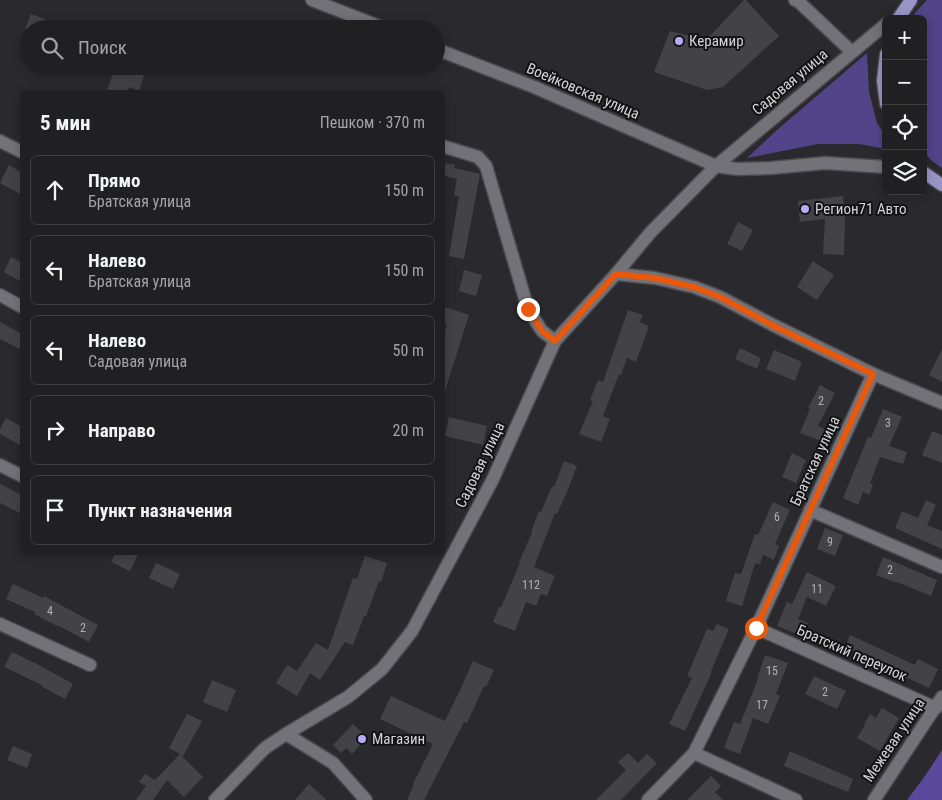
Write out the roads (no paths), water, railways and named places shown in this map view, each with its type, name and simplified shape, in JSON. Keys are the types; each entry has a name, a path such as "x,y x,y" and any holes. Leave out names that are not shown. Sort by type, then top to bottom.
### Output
{"main road":[{"path":"927,175 942,185"}],"street":[{"path":"312,0 363,20"},
{"path":"795,0 852,52"},
{"name":"Садовая улица","path":"215,800 265,748 348,697 364,685 382,669 412,631 492,482 555,341 616,274 650,233 716,166 882,27"},
{"name":"Воейковская улица","path":"445,52 534,87 716,166"},
{"path":"0,141 20,151"},
{"path":"445,147 478,157 486,166 528,309 542,331 555,341"},
{"path":"716,166 737,169 826,163 882,167"},
{"path":"616,274 655,278 694,287 720,297 772,325 873,374 942,403"},
{"path":"0,295 20,306"},
{"name":"Братская улица","path":"648,800 694,754 756,628 873,374"},
{"path":"0,465 20,475"},
{"path":"810,510 942,567"},
{"path":"0,624 90,665"},
{"name":"Братский переулок","path":"756,628 939,703"},
{"name":"Межевая улица","path":"874,800 939,703"},
{"path":"286,734 333,763 366,800"},
{"path":"694,754 796,800"}],"place":[{"name":"Керамир","path":"679,41"},
{"name":"Регион71 Авто","path":"805,209"},
{"name":"Магазин","path":"362,739"}]}
